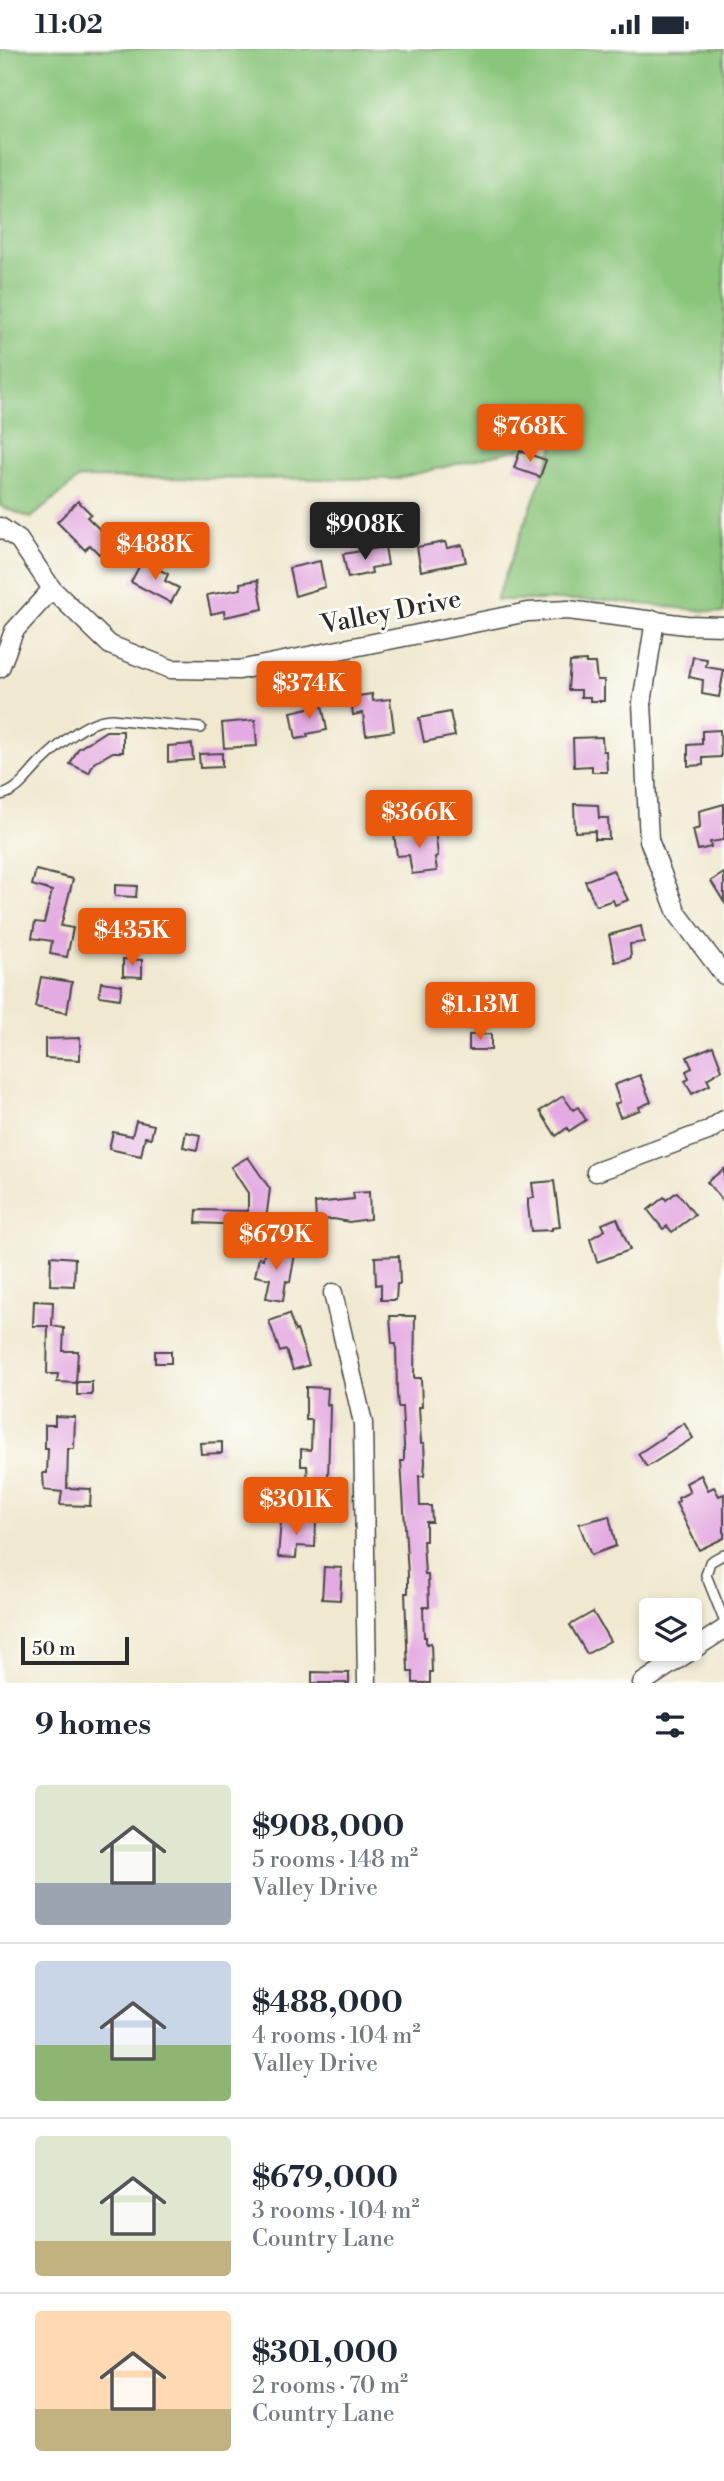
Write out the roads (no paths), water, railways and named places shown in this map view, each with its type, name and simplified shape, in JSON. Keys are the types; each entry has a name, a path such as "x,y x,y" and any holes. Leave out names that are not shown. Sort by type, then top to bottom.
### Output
{"street":[{"name":"Valley Drive","path":"0,527 19,540 52,589 110,645 171,669 239,670 528,612 568,610 724,626"},
{"path":"0,668 14,631 52,589"},
{"path":"656,620 642,703 649,840 677,913 724,975"},
{"path":"596,1172 708,1131 724,1120"},
{"path":"333,1293 363,1423 367,1683"},
{"path":"642,1683 724,1629"}],"lane":[{"path":"0,795 8,794 56,749 97,719 201,728"},
{"path":"724,1553 710,1562 706,1574 724,1620"}]}
